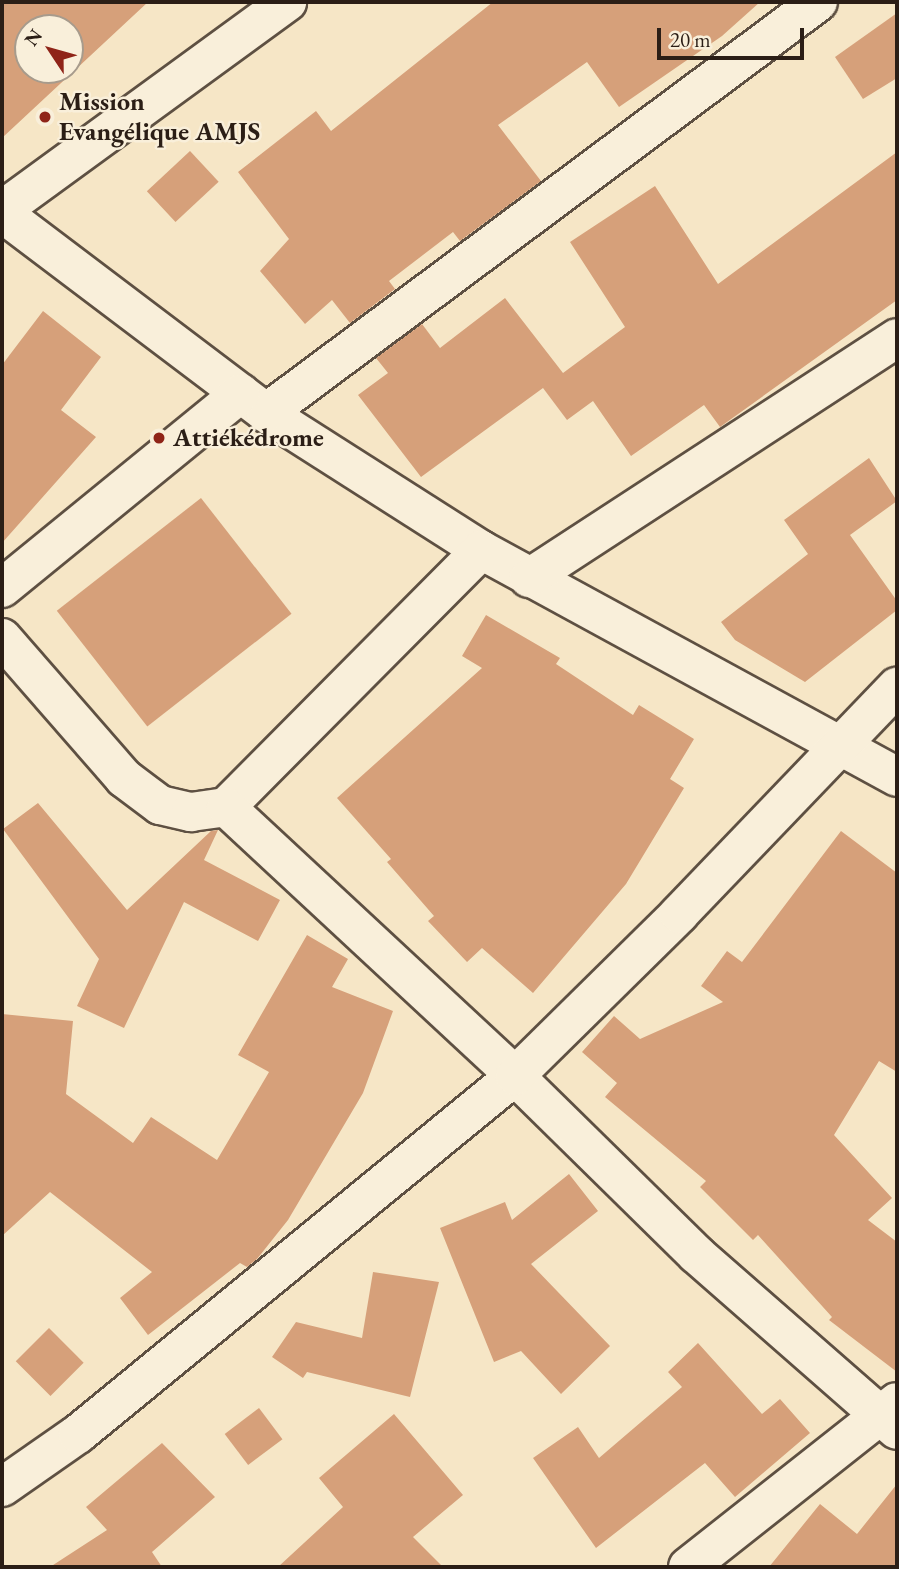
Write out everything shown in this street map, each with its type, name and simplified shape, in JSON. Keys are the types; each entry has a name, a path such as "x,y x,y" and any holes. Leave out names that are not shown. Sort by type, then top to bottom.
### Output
{"street":[{"path":"288,2 2,212 254,403 481,550 897,777"},
{"path":"2,588 254,403 818,2"},
{"path":"529,578 897,338"},
{"path":"2,638 124,778 151,799 191,812 226,807 481,550"},
{"path":"2,1487 78,1434 515,1076 897,687"},
{"path":"226,807 515,1076 695,1254 891,1416 688,1567"}],"building":[{"path":"2,2 148,2 84,62 84,14 14,14 14,84 60,84 2,138"},
{"path":"493,2 760,2 722,36 619,107 587,62 498,125 541,181 460,241 453,232 389,281 395,289 350,323 332,300 305,324 260,271 289,239 238,172 316,111 331,131"},
{"path":"897,13 897,78 863,99 835,57"},
{"path":"190,151 219,182 175,222 147,191"},
{"path":"897,152 897,300 720,427 704,405 631,456 593,401 567,420 543,388 421,477 358,395 388,373 376,358 422,324 440,348 505,298 563,373 625,327 570,242 655,186 718,284"},
{"path":"43,311 101,357 61,410 96,437 2,543 2,365"},
{"path":"869,458 897,501 850,535 897,601 897,610 805,682 735,640 721,622 808,554 784,520"},
{"path":"201,498 292,614 147,727 57,611"},
{"path":"486,615 560,658 556,664 633,715 639,705 694,739 670,779 684,788 626,884 533,993 482,948 467,962 428,921 434,916 387,862 391,859 337,798 482,668 462,656"},
{"path":"38,803 127,910 211,831 218,830 204,860 280,900 258,941 184,902 124,1028 77,1006 99,959 3,829"},
{"path":"841,831 897,873 897,1072 879,1061 834,1135 892,1198 868,1220 897,1242 897,1372 829,1320 832,1317 758,1235 753,1240 700,1187 706,1181 605,1097 617,1083 582,1052 614,1016 640,1039 723,1002 701,986 727,951 742,962"},
{"path":"307,935 348,959 332,987 393,1011 363,1093 288,1220 257,1259 247,1267 240,1263 148,1335 120,1298 152,1272 50,1192 2,1236 2,1014 73,1021 66,1094 133,1143 151,1117 217,1160 269,1072 238,1055"},
{"path":"569,1174 598,1211 531,1264 610,1346 561,1394 521,1351 494,1362 440,1228 505,1202 512,1220"},
{"path":"373,1272 439,1282 410,1397 307,1372 303,1378 272,1357 296,1322 362,1338"},
{"path":"49,1328 84,1363 50,1396 16,1361"},
{"path":"698,1343 762,1414 780,1399 810,1433 735,1497 705,1463 596,1548 533,1458 578,1427 599,1458 682,1387 668,1372"},
{"path":"259,1408 282,1439 248,1465 225,1434"},
{"path":"394,1414 463,1495 413,1537 443,1567 278,1567 343,1507 319,1478"},
{"path":"162,1443 215,1497 152,1552 162,1567 50,1567 107,1530 86,1507"},
{"path":"897,1484 897,1567 769,1567 820,1504 857,1534"}],"place":[{"name":"Mission Evangélique AMJS","path":"45,117"},
{"name":"Attiékédrome","path":"159,438"}]}
